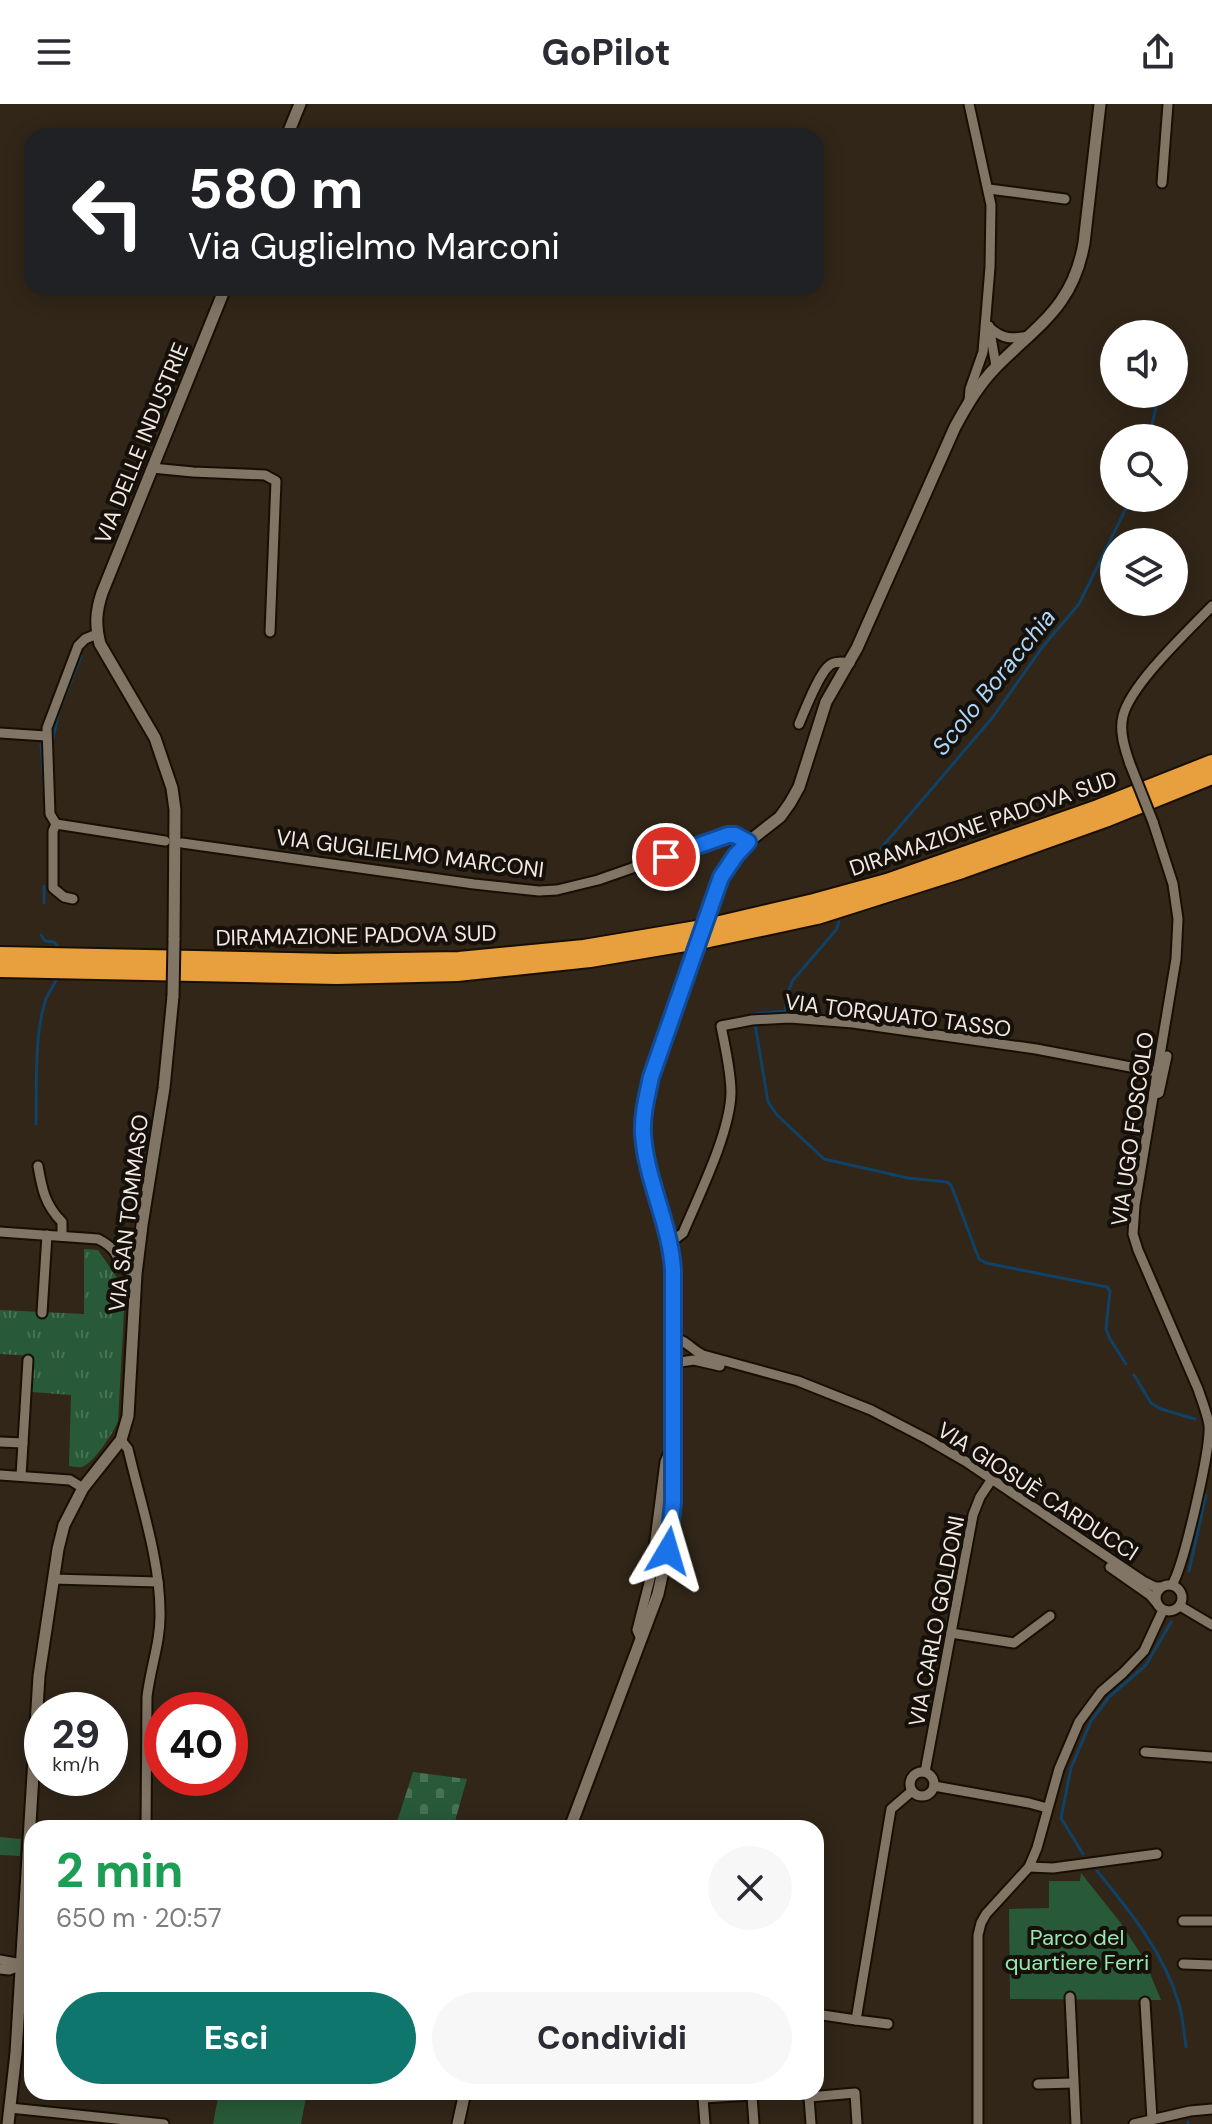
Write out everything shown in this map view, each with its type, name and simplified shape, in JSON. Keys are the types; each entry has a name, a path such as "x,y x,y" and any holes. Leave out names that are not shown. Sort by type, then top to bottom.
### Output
{"highway":[{"name":"DIRAMAZIONE PADOVA SUD","path":"0,955 336,962 459,960 584,948 703,928 887,882 1098,808 1212,763"},
{"name":"DIRAMAZIONE PADOVA SUD","path":"0,969 337,976 457,973 590,959 709,939 817,916 962,870 1212,777"}],"street":[{"path":"290,128 300,104"},
{"path":"969,104 991,205 983,352 984,361 995,367"},
{"path":"573,1820 658,1594 671,1534 673,1270 670,1240 647,1157 643,1121 651,1077 711,902 728,866 748,842 780,817 799,787 820,715 850,663 955,427 969,401 995,367 1055,311 1075,278 1081,261 1100,104"},
{"path":"1162,183 1168,104"},
{"path":"989,189 1065,199"},
{"name":"VIA DELLE INDUSTRIE","path":"96,614 222,296"},
{"path":"986,315 995,367"},
{"path":"989,326 998,335 1006,337 1030,336"},
{"path":"969,401 983,352"},
{"path":"152,468 265,475 276,481 270,632"},
{"name":"VIA UGO FOSCOLO","path":"1172,1585 1180,1570 1208,1446 1209,1427 1198,1389 1133,1234 1135,1205 1176,959 1178,919 1173,884 1121,732 1122,717 1139,684 1212,606"},
{"name":"VIA SAN TOMMASO","path":"96,614 100,644 155,738 172,788 175,810 173,996 164,1088 136,1274 128,1416 121,1440"},
{"path":"97,634 78,646 46,736 50,814 61,826 165,841"},
{"path":"799,724 828,666 837,662 850,663"},
{"path":"0,733 46,736"},
{"path":"56,824 53,831 53,888 64,897 73,899"},
{"name":"VIA GUGLIELMO MARCONI","path":"182,843 539,891 598,880 721,837 735,835 748,842"},
{"name":"VIA TORQUATO TASSO","path":"670,1240 683,1233 710,1170 730,1106 731,1090 721,1026 790,1018 853,1023 1036,1049 1157,1072"},
{"path":"1154,1094 1159,1093 1163,1083 1167,1056"},
{"path":"38,1166 51,1211 62,1222 62,1236"},
{"path":"0,1232 98,1239 114,1251 138,1258"},
{"path":"42,1313 47,1235"},
{"path":"114,1251 123,1268 136,1274"},
{"name":"VIA GIOSUÈ CARDUCCI","path":"673,1338 683,1340 703,1355 798,1381 871,1410 927,1439 1150,1595 1160,1606"},
{"path":"21,1476 28,1360"},
{"name":"VIA GIOSUÈ CARDUCCI","path":"673,1363 694,1360 776,1381 886,1422 934,1447 1143,1581 1161,1587"},
{"path":"33,1820 39,1676 64,1525 83,1488 121,1440 128,1449 158,1582 160,1615 147,1697 146,1820"},
{"path":"0,1442 23,1443"},
{"path":"0,1475 70,1480 83,1488"},
{"name":"VIA CARLO GOLDONI","path":"925,1772 973,1515 990,1482"},
{"path":"53,1579 158,1582"},
{"path":"978,2124 978,1935 981,1923 1029,1867 1059,1769 1079,1722 1101,1692 1144,1651 1160,1606 1156,1594 1161,1587 1172,1585 1182,1593 1180,1606 1174,1611 1160,1606"},
{"path":"1180,1606 1212,1625"},
{"path":"951,1633 1014,1643 1050,1616"},
{"path":"1145,1752 1212,1757"},
{"path":"925,1772 932,1777 934,1786 925,1796 912,1791 910,1786 912,1777 925,1772"},
{"path":"934,1786 1047,1808"},
{"path":"856,2020 891,1809 912,1791"},
{"path":"1029,1867 1053,1868 1157,1854"},
{"path":"1183,1921 1212,1921"},
{"path":"0,1960 24,1965"},
{"path":"1183,1964 1212,1965"},
{"path":"0,1969 24,1967"},
{"path":"8,2124 24,1990"},
{"path":"1070,1997 1076,2124"},
{"path":"1145,2002 1152,2119"},
{"path":"824,2015 888,2024"},
{"path":"1038,2084 1073,2083"},
{"path":"824,2096 855,2093 857,2124"},
{"path":"458,2124 463,2100"},
{"path":"703,2100 705,2124"},
{"path":"752,2100 754,2124"},
{"path":"809,2100 811,2124"},
{"path":"10,2108 164,2124"},
{"path":"1134,2124 1212,2109"}],"green space":[{"path":"84,1249 98,1250 125,1294 118,1421 97,1454 87,1465 79,1467 69,1466 71,1395 32,1392 34,1356 0,1354 0,1310 84,1314"},
{"path":"413,1772 467,1779 455,1820 398,1820"},
{"path":"0,1837 21,1839 20,1856 0,1855"},
{"name":"Parco del quartiere Ferri","path":"1081,1873 1120,1922 1144,1959 1161,2000 1010,1999 1009,1909 1049,1908 1049,1881 1080,1881"},
{"path":"218,2100 306,2100 301,2124 213,2124"}],"waterway":[{"name":"Scolo Boracchia","path":"1152,424 1156,408"},
{"name":"Scolo Boracchia","path":"864,874 883,846 993,717 1044,645 1079,604 1124,512"},
{"path":"52,743 59,711 81,656"},
{"path":"41,744 44,786"},
{"path":"44,886 44,903"},
{"name":"Scolo Boracchia","path":"755,1014 785,1011 793,980 836,930 839,922"},
{"path":"41,935 45,941 54,942 58,947"},
{"path":"36,1124 41,1016 56,980"},
{"name":"Scolo Boracchia","path":"755,1024 768,1102 777,1115 824,1159 908,1178 947,1182 951,1185 979,1259 986,1263 1107,1287 1110,1291 1106,1329 1126,1364"},
{"name":"Scolo Boracchia","path":"1134,1375 1151,1403 1195,1419"},
{"name":"Scolo Boracchia","path":"1189,1571 1206,1495"},
{"name":"Scolo Boracchia","path":"1083,1854 1061,1818 1071,1768 1091,1721 1109,1697 1146,1665 1171,1622"},
{"name":"Scolo Boracchia","path":"1097,1871 1133,1917 1164,1967 1179,2004 1186,2047"}],"route":[{"path":"666,857 728,835 748,842 721,877 711,902 644,1106 643,1137 670,1240 673,1270 673,1502 668,1551"}]}
